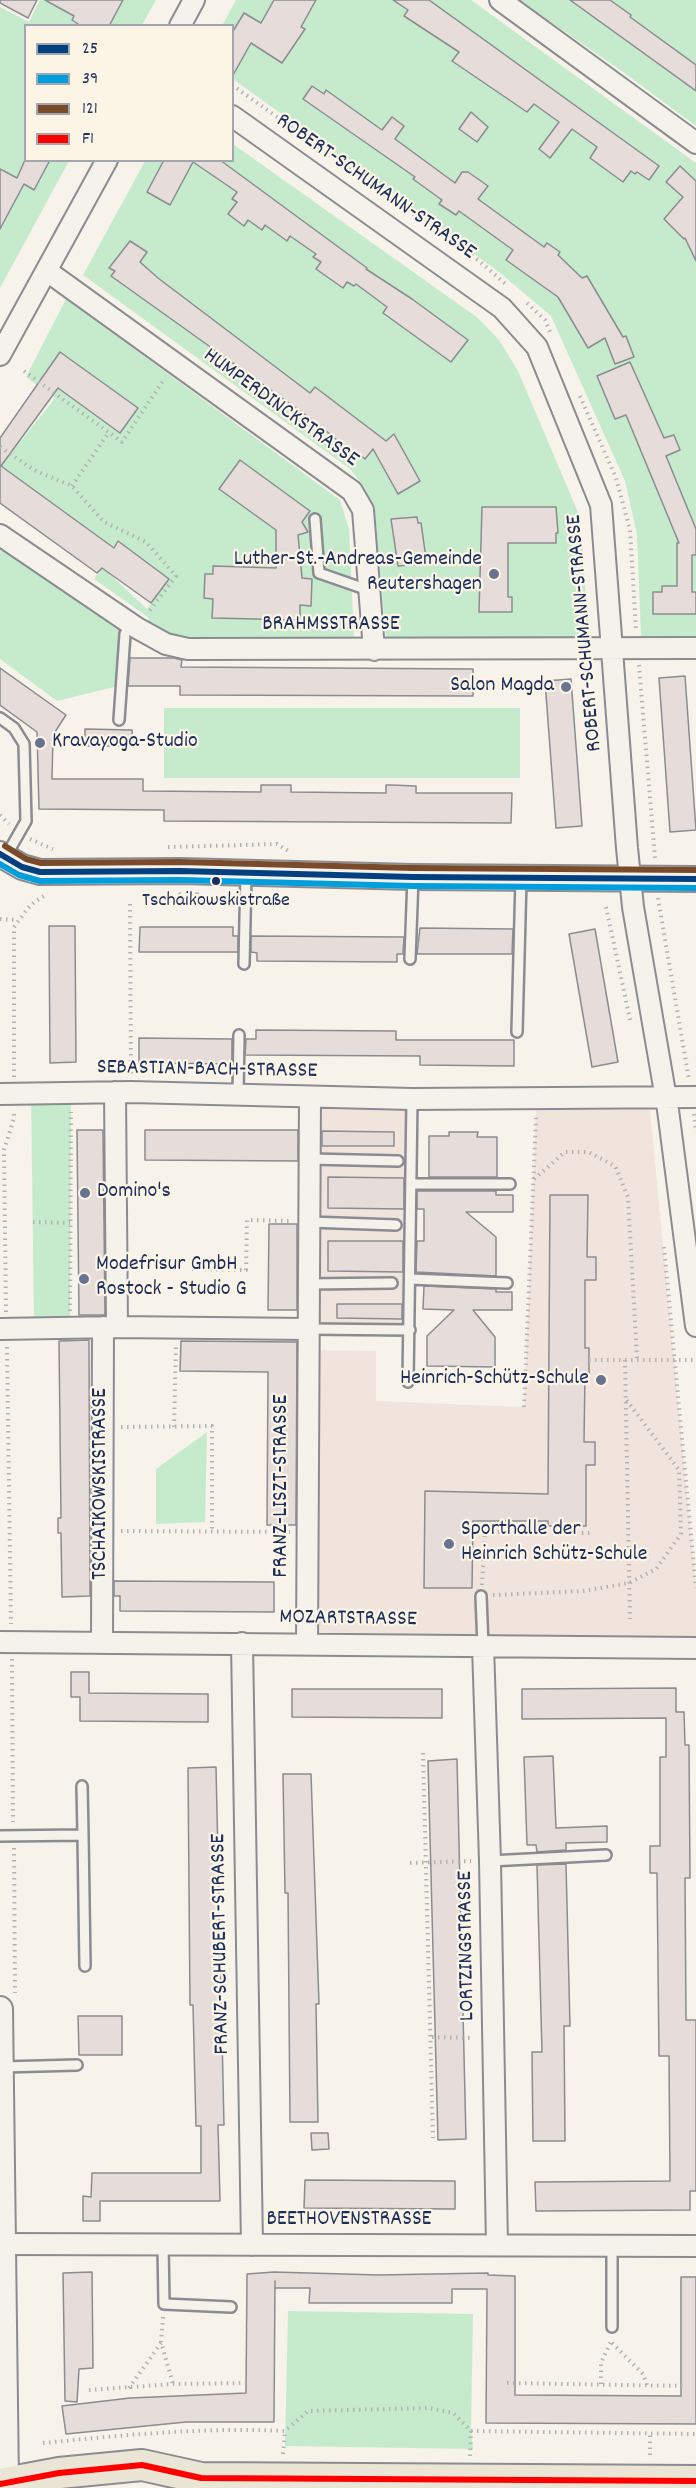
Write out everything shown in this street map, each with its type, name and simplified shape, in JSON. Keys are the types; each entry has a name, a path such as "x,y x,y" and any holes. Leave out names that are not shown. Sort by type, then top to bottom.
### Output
{"main road":[{"path":"4,2485 59,2473 142,2465 201,2478"},
{"path":"152,2488 201,2478 696,2481"}],"street":[{"path":"181,24 194,0"},
{"path":"500,0 696,143"},
{"name":"ROBERT-SCHUMANN-STRASSE","path":"234,117 502,308 537,347 601,505 630,878 666,1098 696,1326"},
{"path":"0,355 106,162"},
{"name":"HUMPERDINCKSTRASSE","path":"47,271 352,491 363,510 374,650"},
{"name":"BRAHMSSTRASSE","path":"0,535 133,626 166,644 188,649 696,648"},
{"path":"2,861 40,872 246,872 412,877 696,879"},
{"name":"SEBASTIAN-BACH-STRASSE","path":"7,1093 123,1092 412,1099 694,1097"},
{"name":"TSCHAIKOWSKISTRASSE","path":"102,1642 102,1428 123,1092"},
{"name":"FRANZ-LISZT-STRASSE","path":"307,1644 310,1098"},
{"path":"3,1329 70,1327 308,1329"},
{"name":"MOZARTSTRASSE","path":"6,1642 696,1648"},
{"name":"FRANZ-SCHUBERT-STRASSE","path":"242,1643 252,2245"},
{"name":"LORTZINGSTRASSE","path":"483,1646 490,1861 496,2245"},
{"path":"4,2485 1,2067 8,2003"},
{"name":"BEETHOVENSTRASSE","path":"3,2244 696,2246"}],"lane":[{"path":"315,519 319,573 368,590"},
{"path":"119,720 125,634 133,626"},
{"path":"0,718 14,728 24,744 26,821 2,861"},
{"path":"244,964 246,872"},
{"path":"410,959 412,877"},
{"path":"517,1032 521,877"},
{"path":"238,1096 239,1035"},
{"path":"408,1382 412,1099"},
{"path":"310,1159 398,1161"},
{"path":"411,1184 510,1184"},
{"path":"309,1222 396,1225"},
{"path":"410,1279 507,1282"},
{"path":"308,1284 392,1283"},
{"path":"308,1329 410,1330"},
{"path":"481,1596 483,1646"},
{"path":"82,1786 85,1966"},
{"path":"0,1836 83,1834"},
{"path":"490,1861 606,1855"},
{"path":"1,2067 77,2065"},
{"path":"163,2245 164,2304 231,2307"},
{"path":"612,2245 612,2327"}],"path":[{"path":"234,86 478,260 512,290"},
{"path":"520,297 545,320 554,340"},
{"path":"24,371 122,442 176,363"},
{"path":"577,390 616,478 630,530 654,849"},
{"path":"72,486 109,432"},
{"path":"0,447 34,470 72,486 104,522 146,542 176,576 133,626"},
{"path":"197,891 197,906"},
{"path":"8,2003 14,1836 6,1642 4,1150 14,1119 7,1093 14,927 24,910 41,897"},
{"path":"123,1092 130,904"},
{"path":"606,907 633,1031"},
{"path":"659,907 694,1097 696,1132"},
{"path":"0,919 19,920"},
{"path":"70,1327 71,1093"},
{"path":"524,1407 536,1098"},
{"path":"533,1179 565,1152 588,1152 615,1166 628,1197 637,1359"},
{"path":"192,1269 246,1270 247,1220 309,1222"},
{"path":"33,1222 70,1223"},
{"path":"663,1241 696,1588"},
{"path":"174,1426 176,1328"},
{"path":"589,1360 696,1360"},
{"path":"625,1360 630,1618"},
{"path":"590,1533 486,1532 481,1596 583,1591 629,1583 656,1569 681,1534 679,1470 626,1398"},
{"path":"102,1428 212,1426 212,1531"},
{"path":"102,1531 307,1532"},
{"path":"423,1753 433,2138"},
{"path":"410,1863 490,1861"},
{"path":"432,2037 493,2038"},
{"path":"164,2304 161,2342 172,2384"},
{"path":"601,2384 601,2363 612,2343 612,2327"},
{"path":"128,2388 161,2342"},
{"path":"612,2343 643,2374 647,2385"},
{"path":"88,2390 172,2384 246,2383"},
{"path":"507,2384 686,2386"},
{"path":"284,2454 285,2432 308,2411 429,2408 453,2413 471,2431 696,2434"},
{"path":"43,2443 131,2434 239,2429 285,2432"},
{"path":"470,2456 471,2431"},
{"path":"650,2455 651,2433"}],"shaded area":[{"path":"310,1098 412,1099 410,1330 307,1329"},
{"name":"Heinrich-Schütz-Schule","path":"536,1109 650,1110 696,1588 696,1648 307,1644 308,1350 376,1351 376,1401 524,1407"}],"green space":[{"path":"40,0 156,0 143,24 24,24 24,162 68,162 0,288 0,7 29,22"},
{"path":"236,0 471,0 696,163 696,636 641,636 637,534 625,481 551,316 499,272 234,80 234,24 223,24"},
{"path":"519,0 696,0 696,126 623,72"},
{"path":"234,145 478,318 499,340 518,371 580,517 589,641 386,638 375,515 365,488 350,469 83,275 144,162 234,162"},
{"path":"66,299 340,500 349,529 354,641 202,642 143,628 149,618 94,579 102,567 147,609 169,579 118,542 114,548 0,465 0,442 13,451 55,398 26,377"},
{"path":"0,544 122,632 118,681 114,687 57,701 0,659"},
{"path":"164,708 520,708 520,778 164,778"},
{"path":"31,1093 71,1093 70,1321 34,1322"},
{"path":"207,1432 205,1522 156,1524 156,1469"},
{"path":"288,2311 473,2314 471,2431 473,2449 285,2446"}],"building":[{"path":"0,0 37,0 28,18 0,3"},
{"path":"45,0 123,0 110,24 78,24 72,20 74,16"},
{"path":"274,0 316,0 301,27 305,29 282,63 251,43 234,73 234,30 244,13 261,23"},
{"path":"393,0 429,0 659,166 649,180 631,171 623,182 590,158 597,147 572,129 550,158 539,149 559,122 534,104 527,112 452,61 459,52 404,16 408,10"},
{"path":"570,0 610,0 631,15 630,17 696,65 696,91"},
{"path":"312,86 324,94 326,90 382,130 392,117 404,126 395,139 455,183 462,172 468,172 488,186 478,199 544,247 547,243 560,252 558,255 582,278 587,276 623,337 626,336 634,357 615,364 605,338 588,348 558,297 506,260 513,250 459,211 456,215 439,204 442,200 413,179 415,177 303,99"},
{"path":"471,112 488,127 477,142 459,129"},
{"path":"24,162 49,162 34,190 24,184 0,229 0,169 17,178"},
{"path":"163,162 193,162 170,205 147,192"},
{"path":"193,162 223,162 366,269 468,340 451,362 383,313 387,307 356,284 354,286 347,282 343,288 316,269 321,262 313,257 316,254 290,236 287,241 265,225 262,230 248,220 244,226 228,214 237,202 232,199 237,192"},
{"path":"680,166 696,181 696,261 685,238 664,219 683,197 666,182"},
{"path":"130,241 147,252 140,262 158,278 310,393 315,387 386,441 394,434 420,481 398,494 373,449 365,459 357,452 355,455 314,421 111,276 115,271 109,268"},
{"path":"60,352 138,408 120,433 58,388 1,466 114,548 118,541 169,579 151,603 102,568 97,573 0,503 0,438"},
{"path":"630,362 664,438 674,435 680,450 666,456 696,529 696,555 692,555 692,592 696,592 696,614 653,614 653,592 662,592 662,586 677,586 677,543 679,543 626,415 615,419 597,376"},
{"path":"240,460 310,511 302,522 308,532 298,535 302,578 312,579 311,606 300,605 300,620 212,618 213,599 204,598 205,574 213,574 213,566 276,568 276,530 219,489"},
{"path":"482,507 556,507 558,533 556,533 556,543 508,543 508,597 512,597 512,612 479,612"},
{"path":"417,517 418,523 421,523 426,558 422,559 422,564 398,566 391,519"},
{"path":"130,658 174,658 182,660 181,667 473,669 473,696 180,695 180,686 128,686"},
{"path":"0,668 66,715 53,735 52,779 143,779 143,791 261,792 261,785 291,785 291,792 386,793 386,785 391,785 416,786 416,793 512,793 511,823 164,821 164,810 39,809 37,732 0,705"},
{"path":"685,676 696,830 670,832 659,678"},
{"path":"571,679 582,826 556,828 545,681"},
{"path":"85,729 132,730 133,746 85,746"},
{"path":"49,926 75,926 76,1062 50,1063"},
{"path":"140,927 233,927 233,936 238,936 238,952 139,952"},
{"path":"420,928 513,929 512,954 417,954"},
{"path":"595,929 618,1062 592,1067 569,934"},
{"path":"251,936 404,937 403,954 397,954 397,962 257,961 257,953 251,952"},
{"path":"256,1030 396,1031 396,1040 514,1040 514,1066 420,1065 420,1056 245,1055 246,1039 256,1039"},
{"path":"139,1038 232,1039 232,1064 139,1063"},
{"path":"77,1130 103,1130 105,1315 79,1315"},
{"path":"145,1130 298,1130 298,1161 145,1160"},
{"path":"322,1131 394,1132 394,1146 322,1146"},
{"path":"449,1132 478,1132 477,1137 497,1137 497,1177 429,1177 429,1136 449,1136"},
{"path":"328,1177 404,1178 404,1209 328,1208"},
{"path":"417,1191 496,1191 496,1195 513,1195 513,1212 466,1212 496,1237 496,1276 416,1272 417,1241 424,1241 424,1209 417,1209"},
{"path":"550,1195 588,1195 587,1257 596,1257 596,1280 585,1280 585,1348 589,1348 589,1374 585,1374 584,1442 595,1442 595,1465 586,1465 586,1526 548,1526 548,1521 473,1521 472,1588 424,1588 425,1491 548,1494"},
{"path":"269,1224 297,1224 297,1310 268,1310"},
{"path":"328,1241 403,1241 403,1272 328,1271"},
{"path":"424,1286 496,1289 496,1292 512,1292 512,1310 473,1310 495,1337 495,1367 427,1366 427,1336 454,1310 423,1309"},
{"path":"337,1304 402,1304 402,1319 337,1318"},
{"path":"89,1340 90,1596 62,1597 61,1533 58,1533 58,1518 61,1518 59,1341"},
{"path":"181,1341 297,1342 296,1525 267,1525 268,1372 180,1371"},
{"path":"114,1581 274,1582 274,1612 120,1611 120,1596 114,1596"},
{"path":"71,1672 89,1672 89,1693 208,1694 208,1722 80,1721 80,1697 71,1697"},
{"path":"676,1688 676,1712 684,1712 685,1745 689,1745 690,1878 685,1878 686,2020 696,2020 696,2191 690,2191 690,2210 536,2211 535,2182 670,2181 669,2056 659,2056 657,1873 650,1873 650,1846 660,1846 660,1757 666,1757 666,1718 522,1719 522,1689"},
{"path":"292,1689 442,1689 442,1718 292,1717"},
{"path":"553,1756 556,1828 607,1826 607,1842 566,1843 566,1850 537,1852 536,1845 527,1845 524,1757"},
{"path":"457,1759 466,2139 438,2140 428,1761"},
{"path":"216,1767 224,2125 218,2125 220,2201 100,2201 100,2221 83,2221 83,2196 91,2197 92,2173 201,2173 201,2126 196,2126 193,2005 190,2005 188,1768"},
{"path":"283,1774 311,1774 319,2004 316,2004 318,2122 290,2122 288,1893 285,1893"},
{"path":"566,1864 570,2026 564,2026 565,2141 533,2141 532,2052 542,2052 537,1865"},
{"path":"78,2016 122,2016 122,2055 79,2055"},
{"path":"311,2133 328,2133 329,2149 312,2150"},
{"path":"305,2180 455,2181 455,2209 304,2208"},
{"path":"92,2272 93,2368 79,2369 77,2402 65,2401 63,2273"},
{"path":"274,2272 378,2275 488,2273 488,2275 515,2276 515,2395 681,2396 681,2277 696,2277 696,2424 486,2423 487,2289 452,2289 452,2303 309,2303 310,2288 275,2288 275,2281 274,2422 186,2422 66,2434 62,2406 130,2398 246,2393 247,2274"}],"transit line":[{"name":"121","path":"5,846 26,859 41,863 180,862 413,868 696,870"},
{"name":"25","path":"0,854 22,867 40,872 180,871 413,877 696,879"},
{"name":"39","path":"0,864 19,875 40,881 180,880 413,886 696,888"},
{"name":"F1","path":"0,2484 59,2473 142,2465 201,2478 696,2481"}],"place":[{"name":"Luther-St.-Andreas-Gemeinde Reutershagen","path":"494,574"},
{"name":"Salon Magda","path":"566,687"},
{"name":"Kravayoga-Studio","path":"40,743"},
{"name":"Tschaikowskistraße","path":"216,881"},
{"name":"Domino's","path":"85,1193"},
{"name":"Modefrisur GmbH Rostock - Studio G","path":"84,1279"},
{"name":"Heinrich-Schütz-Schule","path":"601,1380"},
{"name":"Sporthalle der Heinrich Schütz-Schule","path":"449,1544"}]}
